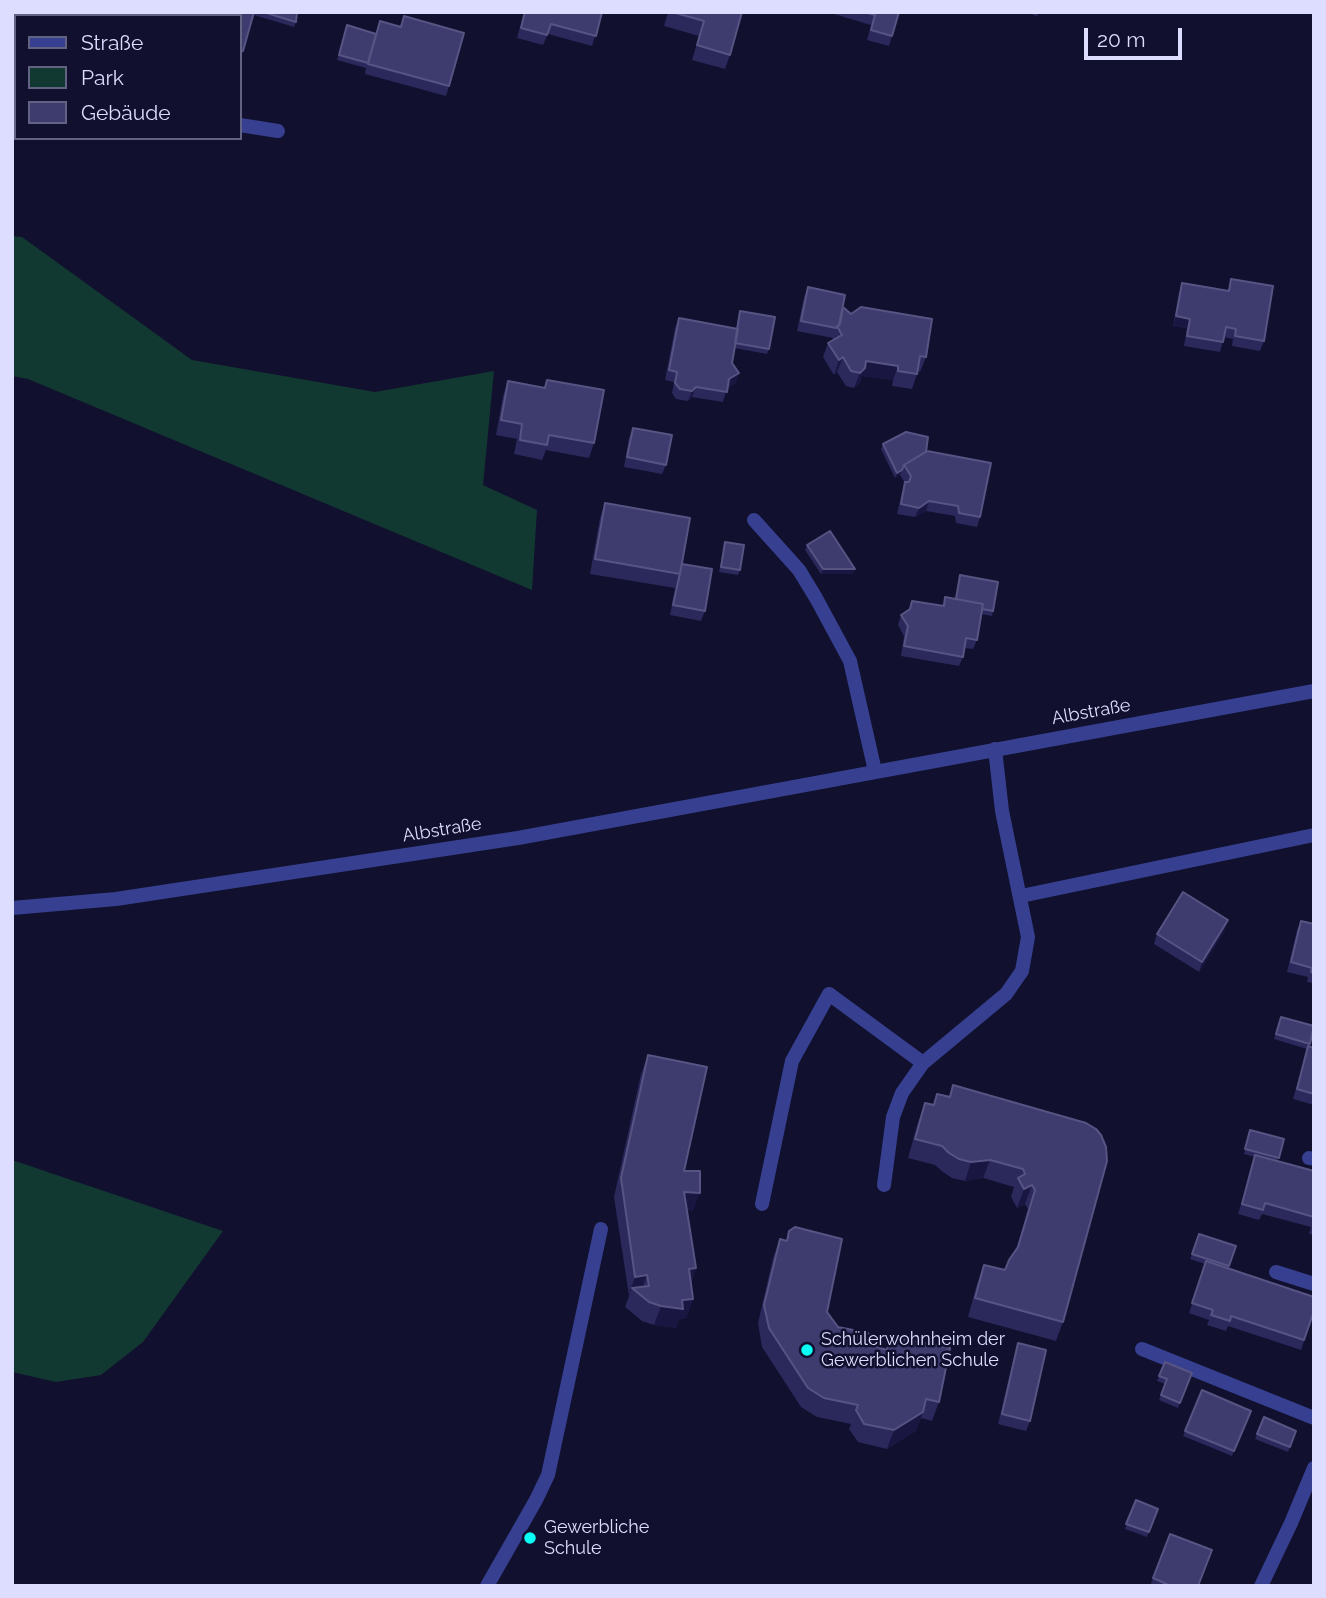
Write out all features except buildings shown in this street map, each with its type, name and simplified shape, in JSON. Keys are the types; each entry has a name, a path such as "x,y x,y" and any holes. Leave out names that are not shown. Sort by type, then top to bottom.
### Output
{"street":[{"path":"242,125 278,131"},
{"path":"754,520 799,570 850,661 875,771"},
{"name":"Albstraße","path":"12,908 116,899 518,838 1314,691"},
{"path":"884,1185 892,1117 902,1093 923,1063 1006,994 1022,971 1028,937 1002,811 995,749"},
{"path":"1021,896 1314,835"},
{"path":"762,1204 792,1061 829,994 923,1063"},
{"path":"487,1586 548,1475 601,1229"},
{"path":"1276,1272 1314,1284"},
{"path":"1142,1349 1314,1418"},
{"path":"1261,1586 1314,1468"}],"green space":[{"path":"12,236 22,237 192,360 375,392 494,371 483,485 537,510 532,590 28,379 12,376"},
{"path":"12,1160 223,1231 143,1342 101,1375 56,1382 12,1372"}],"place":[{"name":"Schülerwohnheim der Gewerblichen Schule","path":"807,1350"},
{"name":"Gewerbliche Schule","path":"530,1538"}]}
